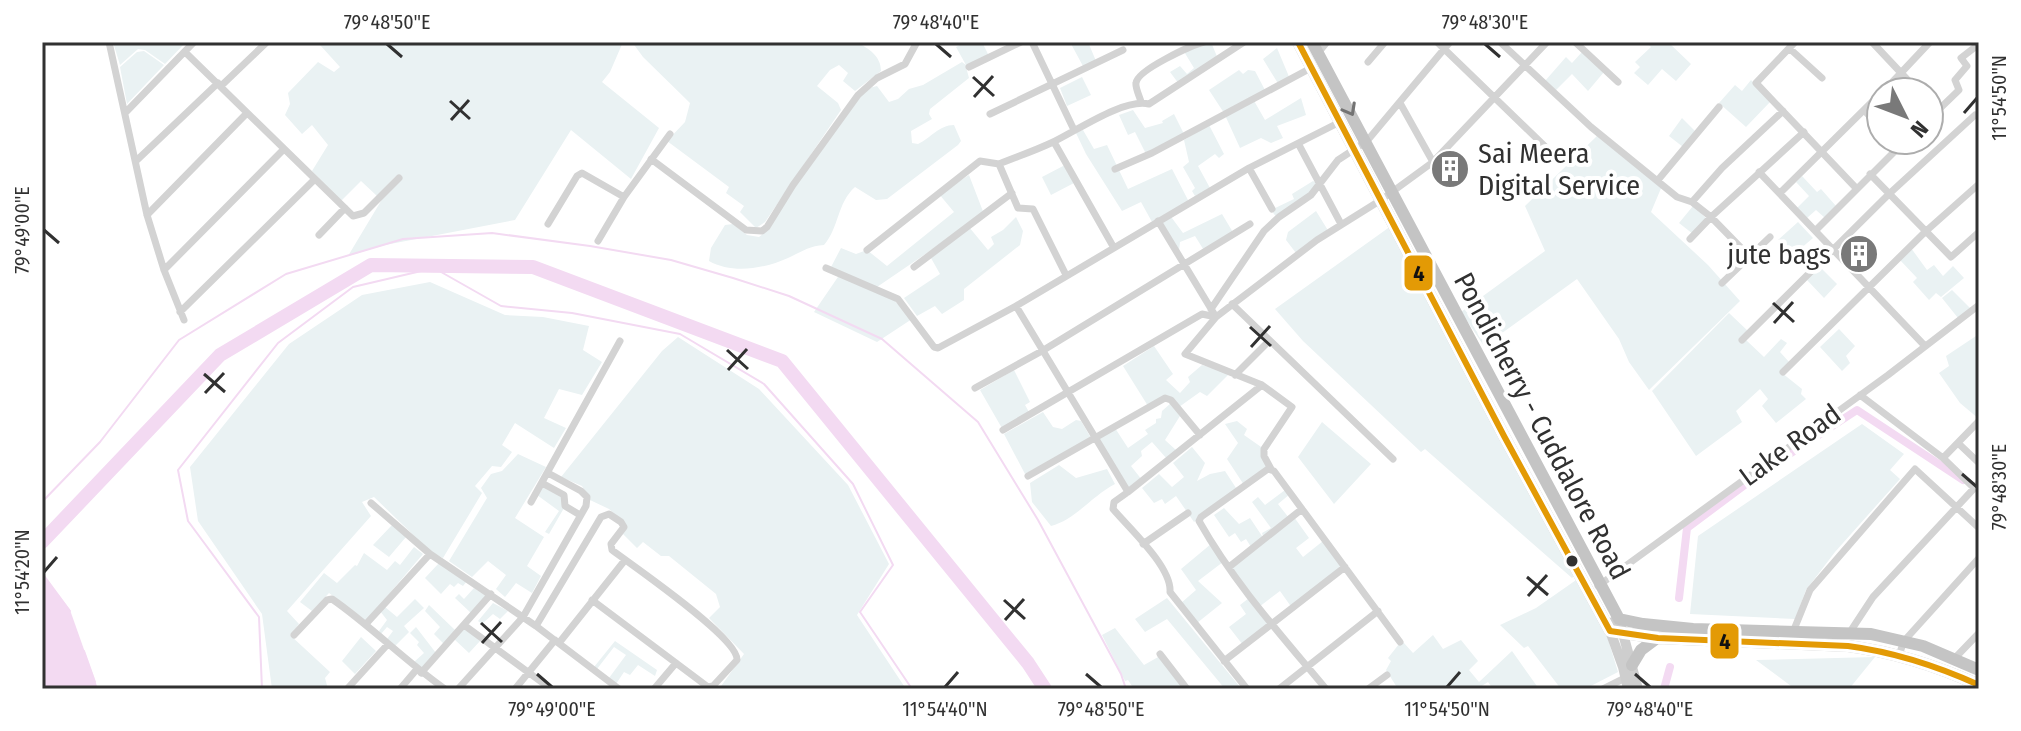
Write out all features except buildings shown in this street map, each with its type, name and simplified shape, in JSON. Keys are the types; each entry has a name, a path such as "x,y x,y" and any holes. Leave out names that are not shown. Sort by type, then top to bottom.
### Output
{"highway":[{"name":"Pondicherry - Cuddalore Road","path":"1298,42 1447,328 1595,588"},
{"name":"Pondicherry - Cuddalore Road","path":"1315,47 1367,141 1615,627"},
{"path":"1447,328 1459,320"},
{"path":"1615,627 1643,624 1711,635 1848,646 1899,655 1979,685"},
{"path":"1615,627 1657,638 1850,632 1904,641 1979,670"},
{"path":"1631,672 1641,650 1657,638"}],"main road":[{"path":"1615,627 1638,689"},
{"path":"1628,689 1631,672"}],"street":[{"path":"109,42 147,215 182,316 315,179"},
{"path":"126,112 194,42"},
{"path":"136,161 267,42"},
{"path":"651,159 746,230 762,231 858,95 877,78 905,64 917,42"},
{"path":"969,67 1021,42"},
{"path":"1032,42 1074,130"},
{"path":"1141,102 1135,84 1138,77 1173,55 1204,42"},
{"path":"867,250 980,161 999,164 1141,102 1149,104 1244,42"},
{"path":"1315,47 1327,42"},
{"path":"1368,62 1385,42"},
{"path":"1437,42 1447,45 1494,97 1558,159"},
{"path":"1500,42 1591,127 1677,197 1692,202 1711,217 1749,256"},
{"path":"1400,642 1264,456 1264,449 1292,407 1262,385 1185,354 1216,317 1232,304 1341,224 1381,200 1433,162 1547,42"},
{"path":"1575,42 1618,82"},
{"path":"1872,42 1902,74 1930,42"},
{"path":"1945,104 1959,90 1955,80 1967,66 1961,58 1979,44"},
{"path":"1211,309 1264,231 1311,195 1338,160 1367,141 1447,45"},
{"path":"1822,78 1792,45 1756,83 1856,188"},
{"path":"990,114 1123,50"},
{"path":"185,52 353,216 359,216 399,178"},
{"path":"1115,169 1152,153 1311,68"},
{"path":"1400,103 1433,162"},
{"path":"1658,180 1719,107"},
{"path":"1781,192 1864,110"},
{"path":"1692,202 1722,168 1783,111"},
{"path":"147,215 246,114"},
{"path":"1742,340 1889,194 1975,115"},
{"path":"826,268 898,299 934,347 938,348 1016,306 1249,168 1340,122"},
{"path":"1690,239 1804,132"},
{"path":"598,241 624,197 670,134"},
{"path":"1054,142 1114,248"},
{"path":"1299,145 1341,224"},
{"path":"164,270 284,149"},
{"path":"1816,230 1889,156"},
{"path":"999,164 1018,208 1033,209 1066,275"},
{"path":"1249,168 1272,209"},
{"path":"1759,172 1925,346"},
{"path":"548,224 577,176 582,173 624,197"},
{"path":"1870,174 1951,257 1979,232"},
{"path":"1783,372 1925,232 1979,184"},
{"path":"914,267 1012,193"},
{"path":"319,235 345,208"},
{"path":"1158,221 1216,317"},
{"path":"975,388 1042,351 1250,224"},
{"path":"1722,283 1770,237"},
{"path":"1232,304 1393,459"},
{"name":"Lake Road","path":"1595,588 1979,305"},
{"path":"1016,306 1128,492"},
{"path":"1003,430 1202,314 1216,317"},
{"path":"531,502 620,341"},
{"path":"1235,375 1269,341"},
{"path":"1247,689 1170,592 1171,582 1113,509 1114,502 1262,385"},
{"path":"1850,632 1873,597 1977,485 1860,395"},
{"path":"1028,476 1167,398 1200,435"},
{"path":"1943,458 1979,421"},
{"path":"1958,443 1979,463"},
{"path":"1271,469 1200,518 1200,522 1271,626 1326,689"},
{"path":"1793,632 1810,590 1915,469 1979,528"},
{"path":"458,689 523,617 587,501 585,495 548,473"},
{"path":"542,483 564,495 565,506 580,515"},
{"path":"371,503 430,554 536,626 619,689"},
{"path":"1229,567 1302,509"},
{"path":"1143,544 1188,513"},
{"path":"536,626 601,517 606,514 623,524 611,547 708,622 738,655 737,660 711,687 704,685 592,600"},
{"path":"366,624 430,554"},
{"path":"1899,655 1904,641 1979,558"},
{"path":"515,689 625,560"},
{"path":"1224,661 1345,567"},
{"path":"400,689 491,594"},
{"path":"294,635 329,599 366,624 419,671 445,689"},
{"path":"1279,689 1378,611"},
{"path":"464,625 551,689"},
{"path":"1954,659 1979,633"},
{"path":"347,689 388,644"},
{"path":"1160,654 1187,689"},
{"path":"654,689 676,663"},
{"path":"1603,689 1631,672"},
{"path":"1368,689 1387,675"}],"shaded area":[{"path":"113,42 186,42 165,64 145,50 138,49 120,65"},
{"path":"322,42 623,42 610,72 602,82 659,128 631,179 571,130 515,220 385,245 348,256 396,176 377,196 361,181 341,201 312,171 328,145 312,125 302,134 285,115 290,104 288,93 318,62 334,72 340,67 320,45"},
{"path":"632,42 857,42 877,57 881,71 855,91 843,81 848,73 839,65 830,70 817,86 838,103 841,110 765,222 756,228 740,212 744,206 726,193 729,187 667,141 685,122 690,103"},
{"path":"966,42 982,42 989,56 966,67 969,78 930,109 932,119 911,131 912,143 918,144 939,129 954,125 961,141 958,145 887,199 876,200 855,187 845,200 824,245 759,267 728,268 709,261 711,248 725,225 733,224 747,235 759,237 769,229 794,186 869,88 877,86 889,102 898,99 909,89 923,85 962,62 966,65 956,47"},
{"path":"1070,42 1088,42 1096,61 1084,68"},
{"path":"1211,42 1218,59 1179,84 1170,72 1180,66 1187,74 1194,68 1183,50"},
{"path":"1646,42 1668,42 1691,64 1676,81 1662,69 1648,85 1634,73 1640,67 1635,62 1651,47"},
{"path":"1277,48 1290,79 1279,85 1263,59"},
{"path":"144,51 164,65 127,104 120,67 137,52"},
{"path":"1582,52 1604,72 1588,91 1572,74 1556,90 1545,81 1566,57 1572,63"},
{"path":"1239,70 1243,74 1248,70 1255,71 1266,92 1253,99 1265,120 1301,98 1306,115 1277,126 1283,138 1271,143 1261,138 1240,148 1209,90"},
{"path":"1082,77 1091,95 1067,106 1060,88"},
{"path":"1751,80 1771,101 1746,127 1719,103 1735,85 1742,91"},
{"path":"1133,110 1145,128 1163,123 1174,114 1184,134 1146,154 1135,132 1128,135 1119,115"},
{"path":"1682,118 1696,132 1683,147 1669,136"},
{"path":"1209,125 1224,154 1219,158 1215,154 1198,166 1210,188 1195,196 1192,191 1195,188 1183,167 1189,162 1184,140"},
{"path":"1083,130 1094,149 1107,145 1128,189 1172,169 1189,202 1152,222 1141,202 1122,211 1086,154 1076,133"},
{"path":"1598,135 1662,186 1651,212 1708,265 1740,301 1649,390 1629,362 1619,339 1577,279 1484,346 1461,312 1545,251 1525,206"},
{"path":"1065,165 1074,183 1051,195 1042,177"},
{"path":"969,175 984,214 877,287 912,319 877,342 814,312 840,274 830,269 841,248 856,254 867,250 887,266 954,212 939,194"},
{"path":"1802,176 1817,192 1821,189 1836,206 1825,218 1816,210 1807,218 1797,208 1809,196 1796,182"},
{"path":"1313,181 1320,185 1277,218 1271,210 1294,199 1292,194"},
{"path":"1693,206 1707,219 1693,234 1679,223"},
{"path":"1316,211 1329,232 1296,253 1286,240 1288,232"},
{"path":"1169,214 1183,233 1222,214 1234,234 1205,252 1195,236 1180,242 1179,251 1158,222"},
{"path":"1016,217 1023,231 1020,245 964,289 964,300 942,314 935,306 917,316 904,298 940,274 931,258 969,227 988,250 994,244 991,237"},
{"path":"1798,222 1813,238 1793,255 1778,240"},
{"path":"1391,226 1404,258 1576,574 1572,578 1425,449 1421,452 1303,341 1275,309"},
{"path":"1911,248 1927,270 1934,265 1943,276 1953,266 1964,278 1941,297 1936,293 1929,300 1913,282 1917,278 1900,260"},
{"path":"1819,266 1837,284 1824,298 1807,280"},
{"path":"430,282 505,315 543,317 589,326 583,350 602,362 582,395 559,389 544,418 566,428 554,448 515,423 502,445 512,452 501,467 492,466 475,486 482,493 443,558 431,552 374,497 362,502 371,516 287,611 299,624 290,635 330,672 325,678 328,689 272,689 262,614 198,521 190,467 289,344 362,295"},
{"path":"1952,290 1971,309 1958,318 1942,298"},
{"path":"1729,313 1749,332 1746,340 1764,357 1781,339 1787,343 1780,352 1790,363 1782,373 1802,389 1801,394 1806,399 1776,423 1762,406 1768,399 1760,389 1736,411 1742,422 1696,456 1652,391"},
{"path":"1839,329 1855,346 1846,356 1850,363 1842,371 1820,347"},
{"path":"1979,334 1979,419 1960,403 1939,373 1949,366 1946,356"},
{"path":"678,337 759,389 848,485 889,564 857,615 906,689 719,689 744,654 709,618 720,607 716,594 669,556 661,556 643,542 637,548 623,534 625,523 609,509 590,500 582,486 561,477 662,351"},
{"path":"1154,346 1173,374 1166,380 1180,393 1190,382 1188,377 1202,365 1230,373 1207,396 1200,392 1179,407 1169,399 1148,406 1123,366"},
{"path":"1014,370 1030,402 1025,405 1029,412 1003,430 980,390"},
{"path":"1171,403 1180,416 1165,440 1177,451 1167,459 1152,442 1141,451 1142,456 1131,466 1142,480 1129,491 1097,438 1115,428 1128,448 1148,434 1145,430 1161,418 1162,411"},
{"path":"1043,412 1053,427 1062,429 1076,420 1081,421 1091,438 1025,474 1004,434"},
{"path":"1237,421 1247,429 1244,435 1264,449 1269,468 1244,485 1227,459 1238,443 1225,424"},
{"path":"1322,422 1371,464 1334,504 1298,457"},
{"path":"1862,424 1904,454 1890,470 1900,479 1835,552 1806,590 1795,619 1690,614 1698,536"},
{"path":"1192,447 1205,463 1197,481 1225,471 1238,491 1194,522 1176,496 1165,504 1162,499 1154,503 1142,488 1159,474 1172,487 1184,477 1173,463"},
{"path":"518,454 546,467 515,518 544,537 527,566 541,576 532,593 516,583 505,597 496,589 506,575 488,561 472,577 449,561 487,498 481,488 491,474 502,471"},
{"path":"1059,465 1076,478 1107,469 1115,484 1068,518 1051,526 1032,502 1030,483"},
{"path":"543,485 562,497 564,508 549,534 545,532 559,511 537,495"},
{"path":"1285,490 1290,494 1278,504 1289,518 1294,517 1309,538 1296,548 1303,557 1323,541 1342,567 1292,608 1280,591 1259,607 1229,567 1251,547 1246,539 1241,542 1235,533 1229,537 1214,515 1224,508 1239,524 1250,518 1264,539 1262,533 1271,528 1252,502 1258,497 1265,505"},
{"path":"392,525 406,537 389,557 373,545"},
{"path":"1211,544 1223,562 1198,581 1222,603 1197,623 1181,603 1196,590 1181,569"},
{"path":"414,547 423,554 366,621 329,593 312,611 300,602 324,573 337,583 357,566 364,553 387,570 395,561 400,565"},
{"path":"439,563 467,581 463,586 450,584 441,594 425,578"},
{"path":"42,573 70,610 98,689 42,689"},
{"path":"1579,578 1603,623 1618,672 1585,689 1561,689 1528,646 1524,648 1500,625 1536,608"},
{"path":"474,588 486,596 471,613 455,598 459,594 464,599"},
{"path":"1167,598 1242,689 1225,689 1167,619 1145,632 1135,619"},
{"path":"1249,598 1269,625 1243,645 1229,627 1246,614 1240,605"},
{"path":"415,599 424,608 404,626 409,632 395,646 387,639 393,631 387,627 381,634 379,631 387,620 380,611 385,607 397,617"},
{"path":"493,603 508,611 500,619 493,614 482,624 478,621"},
{"path":"429,605 455,630 444,644 434,634 440,627 425,611"},
{"path":"416,627 436,653 422,669 414,662 424,653 410,633"},
{"path":"464,627 480,641 469,653 454,639"},
{"path":"1115,628 1144,665 1160,656 1185,689 1134,689 1128,680 1125,681 1102,635"},
{"path":"1433,635 1443,649 1461,640 1478,661 1469,670 1479,682 1512,651 1539,689 1493,689 1488,682 1477,689 1398,689 1386,670 1391,661 1388,658 1399,644 1404,643 1413,653"},
{"path":"361,637 376,651 355,674 342,661"},
{"path":"615,641 657,670 655,676 638,665 630,675 624,672 616,684 609,678 626,655 614,647 597,669 594,667"},
{"path":"1875,657 1849,689 1795,689 1756,660"}],"waterway":[{"path":"42,502 100,442 179,340 286,274 403,239 492,233 590,246 671,260 733,278 789,296 882,339 978,422 1038,520 1121,674 1126,689"},
{"path":"42,542 220,355 371,265 533,267 782,361 1028,663 1045,689"},
{"path":"262,689 259,617 188,521 178,470 278,343 353,287 434,268 501,306 572,313 680,334 764,384 853,484 893,565 860,612 912,689"},
{"path":"1679,598 1687,528 1762,472 1857,410 1963,480"},
{"path":"42,573 70,611"},
{"path":"84,651 95,682"},
{"path":"1664,689 1670,667"}],"transit line":[{"name":"4","path":"1298,42 1610,631 1658,638 1848,646 1915,661 1979,685"}],"place":[{"name":"Sai Meera Digital Service","path":"1450,169"},
{"name":"jute bags","path":"1859,254"}]}
